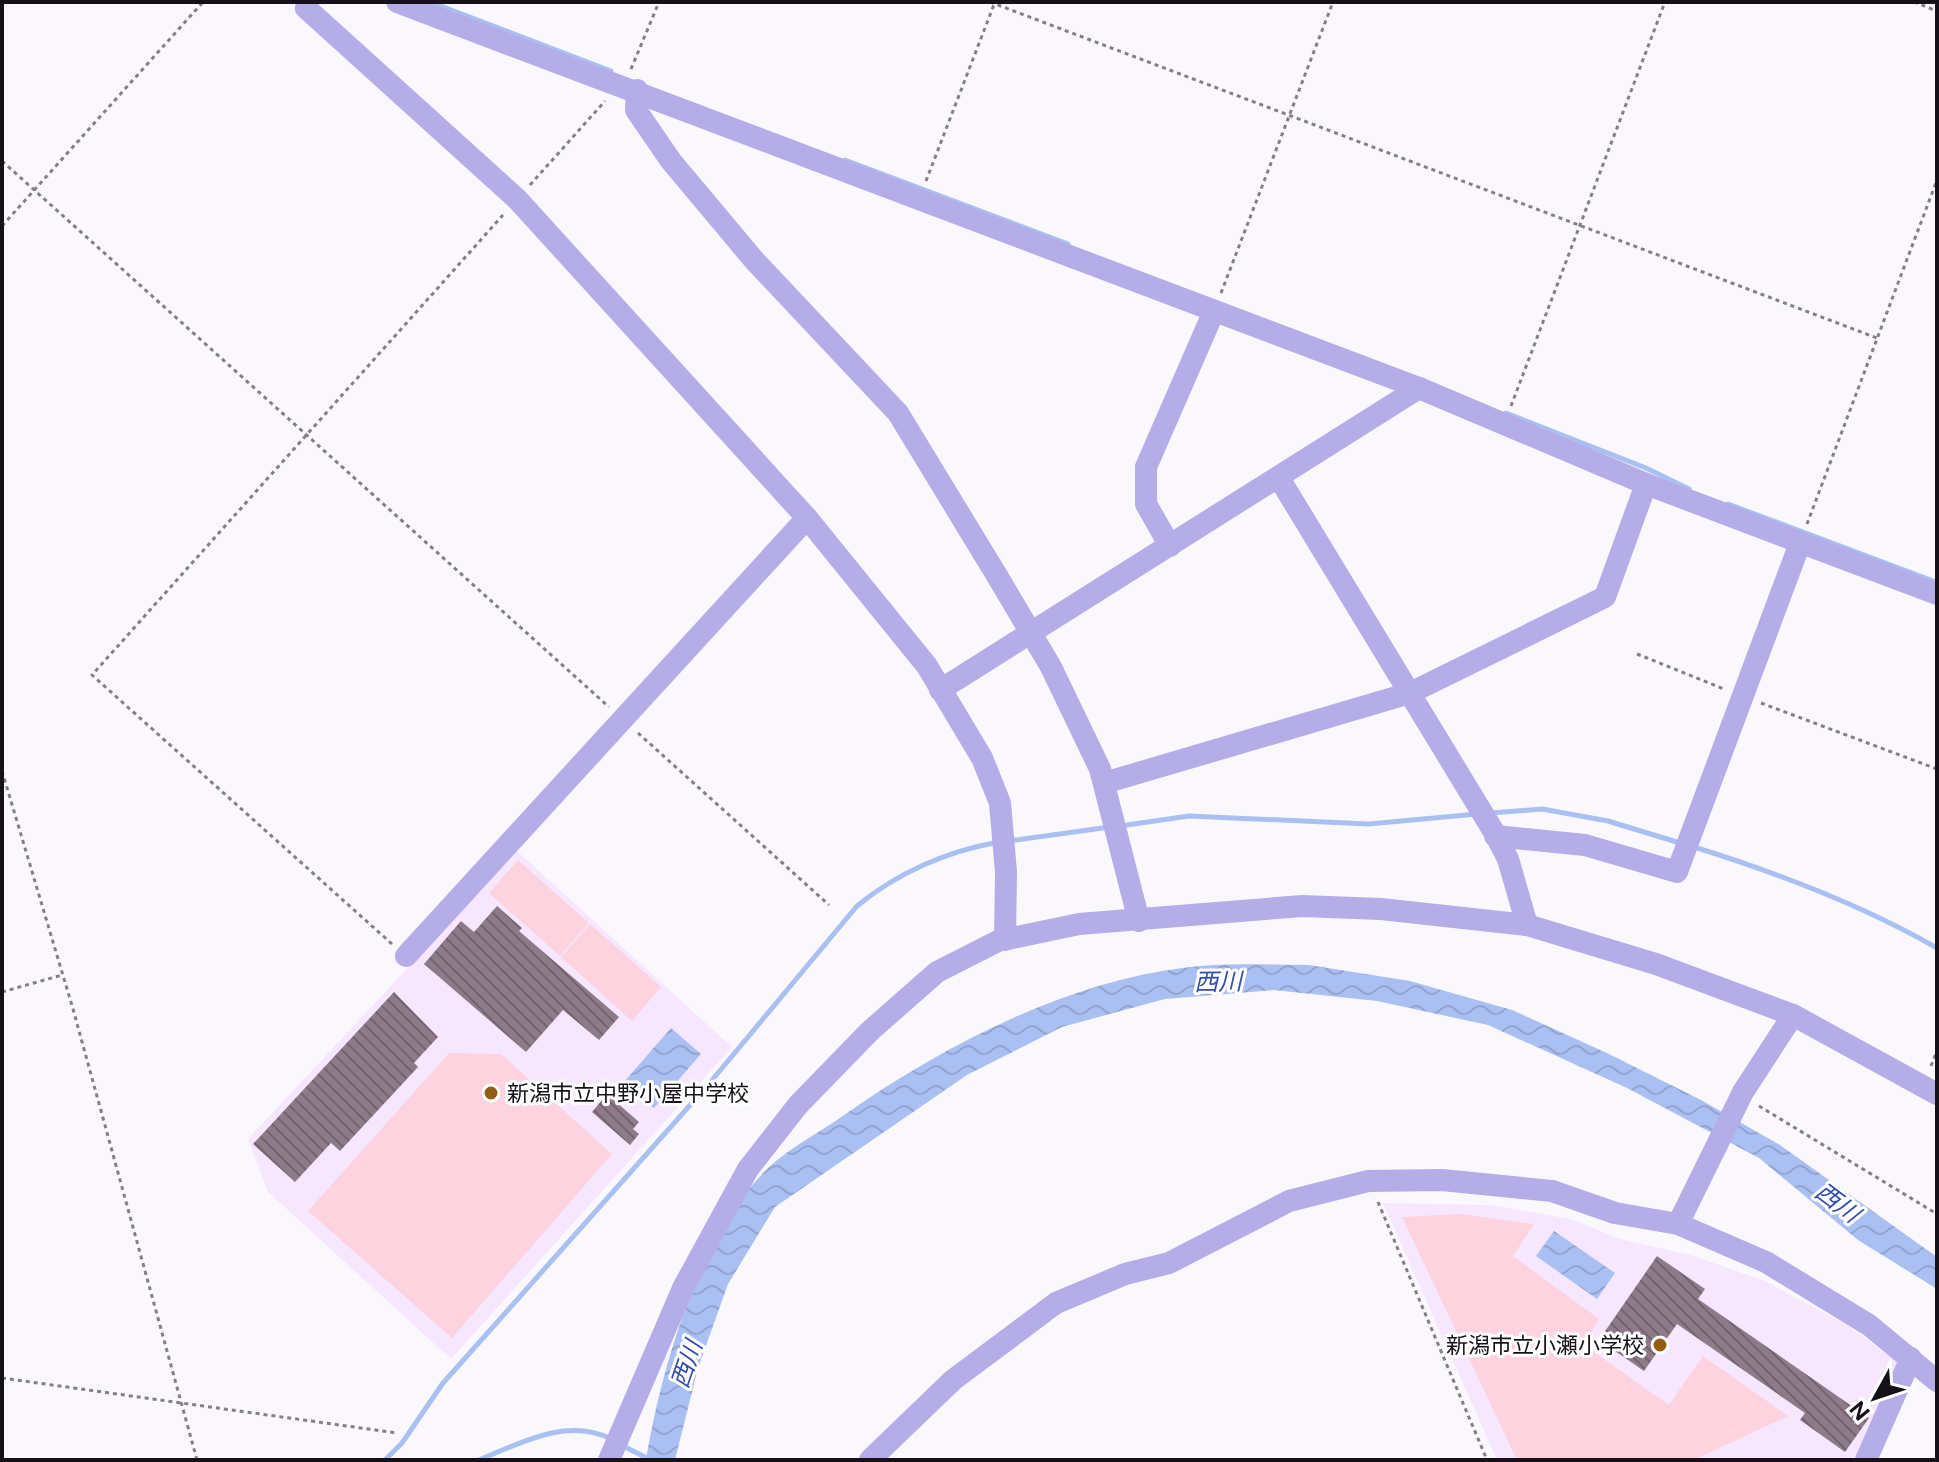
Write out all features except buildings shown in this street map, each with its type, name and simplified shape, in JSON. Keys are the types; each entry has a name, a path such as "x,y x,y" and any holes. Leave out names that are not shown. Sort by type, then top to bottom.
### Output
{"street":[{"path":"308,2 306,8 517,199 807,518 927,666 982,758 1000,803 1006,872 1005,940"},
{"path":"397,2 1419,388 1646,484 1937,594"},
{"path":"631,89 636,110 671,161 754,260 898,413 1031,633 1082,731 1104,783 1139,921"},
{"path":"1170,546 1146,504 1146,467 1214,311"},
{"path":"940,690 1419,388"},
{"path":"1279,478 1508,859 1527,925"},
{"path":"1104,783 1410,693 1605,597 1646,484"},
{"path":"406,956 807,518"},
{"path":"1495,836 1585,845 1677,872 1745,697 1800,543"},
{"path":"609,1460 683,1288 748,1169 798,1105 870,1031 937,972 1005,940 1079,924 1302,906 1381,909 1527,925 1656,964 1793,1015 1937,1094"},
{"path":"1678,1224 1740,1098 1793,1015"},
{"path":"870,1460 953,1380 1056,1303 1125,1274 1169,1263 1289,1201 1368,1181 1442,1180 1552,1191 1615,1213 1678,1224 1766,1262 1869,1325 1937,1381"},
{"path":"1866,1460 1911,1358"}],"path":[{"path":"2,226 203,2"},
{"path":"406,956 92,675 309,436 608,98 631,89 659,2"},
{"path":"1214,311 1333,2"},
{"path":"1506,424 1577,226 1665,2"},
{"path":"1914,2 1937,11"},
{"path":"918,200 993,3 1877,338"},
{"path":"2,161 829,905"},
{"path":"1800,543 1937,180"},
{"path":"1637,654 1937,769"},
{"path":"2,771 197,1460"},
{"path":"2,992 62,975"},
{"path":"1740,1098 1750,1100 1937,1214"},
{"path":"1368,1181 1487,1460"},
{"path":"2,1378 397,1433"}],"shaded area":[{"name":"新潟市立中野小屋中学校","path":"517,851 732,1047 451,1359 268,1192 248,1139"},
{"path":"518,860 589,923 560,956 489,893"},
{"path":"590,924 661,987 632,1021 561,957"},
{"path":"449,1053 501,1054 612,1154 452,1338 308,1211"},
{"name":"新潟市立小瀬小学校","path":"1383,1203 1489,1205 1571,1219 1620,1239 1694,1256 1765,1281 1847,1325 1900,1364 1859,1460 1497,1460"},
{"path":"1461,1214 1534,1224 1513,1256 1599,1319 1584,1345 1669,1405 1703,1356 1788,1416 1694,1460 1517,1460 1402,1217"}],"water":[{"name":"西川","path":"1229,964 1309,965 1410,981 1512,1010 1701,1100 1780,1145 1937,1257 1937,1289 1858,1240 1759,1158 1627,1088 1488,1025 1377,1001 1274,990 1165,999 1062,1027 967,1075 775,1207 728,1284 698,1368 675,1460 646,1460 672,1347 701,1270 740,1201 782,1156 923,1064 1006,1021 1049,1003 1138,976 1182,968"},
{"path":"671,1028 701,1054 654,1108 624,1082"},
{"path":"1554,1231 1615,1273 1597,1299 1536,1256"}],"waterway":[{"path":"430,2 611,71"},
{"path":"845,160 1068,244"},
{"path":"1506,413 1646,468 1689,489"},
{"path":"1728,504 1936,582"},
{"path":"1491,813 1542,809 1608,821 1680,843"},
{"path":"1120,826 1189,816 1369,824 1477,814"},
{"path":"1009,841 1110,827"},
{"path":"385,1460 402,1443 443,1383 708,1085 857,906 889,883 924,865 960,851 999,842"},
{"path":"1694,847 1818,891 1878,917 1937,948"},
{"path":"479,1460 527,1440 561,1431 594,1433 611,1439"},
{"path":"623,1446 651,1460"}],"place":[{"name":"新潟市立中野小屋中学校","path":"491,1093"},
{"name":"新潟市立小瀬小学校","path":"1660,1345"}]}
